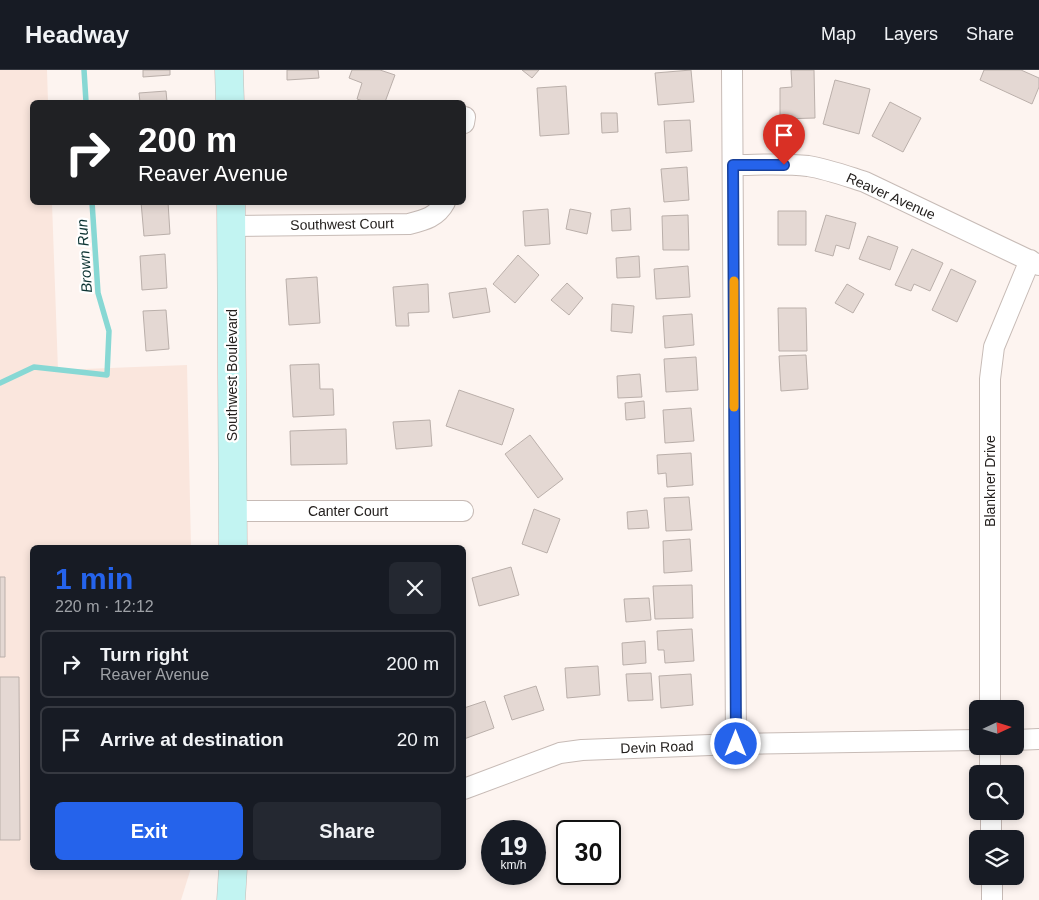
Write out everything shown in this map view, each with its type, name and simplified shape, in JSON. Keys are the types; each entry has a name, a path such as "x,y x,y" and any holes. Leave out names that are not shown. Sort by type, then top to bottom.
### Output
{"street":[{"path":"229,70 230,100"},
{"path":"732,70 736,744"},
{"name":"Reaver Avenue","path":"733,165 809,166 834,172 865,182 1035,262"},
{"name":"Southwest Court","path":"230,214 409,224 425,220 441,210 444,205"},
{"name":"Southwest Boulevard","path":"230,214 233,545"},
{"name":"Blankner Drive","path":"990,700 990,379 994,347 1035,262"},
{"name":"Canter Court","path":"233,511 463,511"},
{"path":"1024,740 1039,739"},
{"name":"Devin Road","path":"466,788 560,753 582,750 736,744 969,740"},
{"path":"231,900 233,870"},
{"path":"992,885 992,900"}],"shaded area":[{"path":"0,70 47,70 48,100 30,100 30,205 52,205 58,370 187,365 191,545 30,545 30,870 190,870 181,900 0,900"}],"building":[{"path":"143,70 170,70 170,75 143,77"},
{"path":"287,70 318,70 319,78 287,80"},
{"path":"352,70 380,70 395,75 386,100 357,99 362,83 349,78"},
{"path":"522,70 539,70 532,78"},
{"path":"691,70 694,102 658,105 655,73"},
{"path":"791,70 814,70 815,118 780,119 780,88 792,87"},
{"path":"984,70 1021,70 1039,78 1039,87 1032,104 980,80"},
{"path":"835,80 870,89 859,134 823,124"},
{"path":"566,86 569,134 540,136 537,88"},
{"path":"166,91 167,100 140,100 139,93"},
{"path":"890,102 921,118 903,152 872,136"},
{"path":"601,113 617,113 618,132 602,133"},
{"path":"690,120 692,151 666,153 664,121"},
{"path":"687,167 689,200 664,202 661,169"},
{"path":"141,205 168,205 170,234 144,236"},
{"path":"630,208 631,230 612,231 611,210"},
{"path":"548,209 550,244 525,246 523,211"},
{"path":"570,209 591,213 587,234 566,229"},
{"path":"778,211 806,211 806,245 778,245"},
{"path":"688,215 689,250 663,250 662,216"},
{"path":"826,215 856,223 849,249 836,245 833,256 815,251"},
{"path":"868,236 898,247 890,270 859,259"},
{"path":"912,249 943,263 930,291 914,284 911,291 895,285"},
{"path":"165,254 167,288 142,290 140,256"},
{"path":"518,255 539,275 515,303 493,284"},
{"path":"639,256 640,277 617,278 616,258"},
{"path":"688,266 690,297 656,299 654,269"},
{"path":"951,269 976,281 957,322 932,310"},
{"path":"317,277 320,323 289,325 286,279"},
{"path":"567,283 583,298 569,315 551,300"},
{"path":"428,284 429,312 408,313 409,326 396,326 393,287"},
{"path":"847,284 864,294 853,313 835,303"},
{"path":"486,288 490,312 453,318 449,293"},
{"path":"612,304 634,306 632,333 611,331"},
{"path":"778,308 806,308 807,351 779,351"},
{"path":"166,310 169,349 146,351 143,311"},
{"path":"692,314 694,345 665,348 663,316"},
{"path":"806,355 808,389 781,391 779,356"},
{"path":"696,357 698,390 666,392 664,359"},
{"path":"319,364 320,389 333,389 334,415 293,417 290,365"},
{"path":"640,374 642,397 618,398 617,376"},
{"path":"459,390 514,409 502,445 446,426"},
{"path":"644,401 645,418 626,420 625,403"},
{"path":"691,408 694,441 665,443 663,410"},
{"path":"430,420 432,446 396,449 393,422"},
{"path":"346,429 347,464 291,465 290,431"},
{"path":"530,435 563,479 538,498 505,454"},
{"path":"691,453 693,485 667,487 666,473 658,474 657,455"},
{"path":"689,497 692,530 666,531 664,498"},
{"path":"534,509 560,519 547,553 522,544"},
{"path":"647,510 649,528 628,529 627,512"},
{"path":"690,539 692,571 664,573 663,541"},
{"path":"511,567 519,595 479,606 472,578"},
{"path":"0,577 5,577 5,657 0,657"},
{"path":"692,585 693,618 655,619 653,586"},
{"path":"649,598 651,620 626,622 624,599"},
{"path":"692,629 694,661 665,663 664,650 658,650 657,631"},
{"path":"645,641 646,663 623,665 622,643"},
{"path":"598,666 600,695 567,698 565,668"},
{"path":"651,673 653,700 628,701 626,674"},
{"path":"691,674 693,705 661,708 659,676"},
{"path":"0,677 19,677 20,840 0,840"},
{"path":"536,686 544,710 512,720 504,696"},
{"path":"485,701 494,728 466,738 466,707"}],"waterway":[{"name":"Brown Run","path":"84,70 86,100"},
{"name":"Brown Run","path":"0,383 34,367 107,375 109,331 98,293 92,205"}],"slow traffic":[{"path":"734,281 734,407"}],"route":[{"path":"736,744 733,165 784,165"}]}
